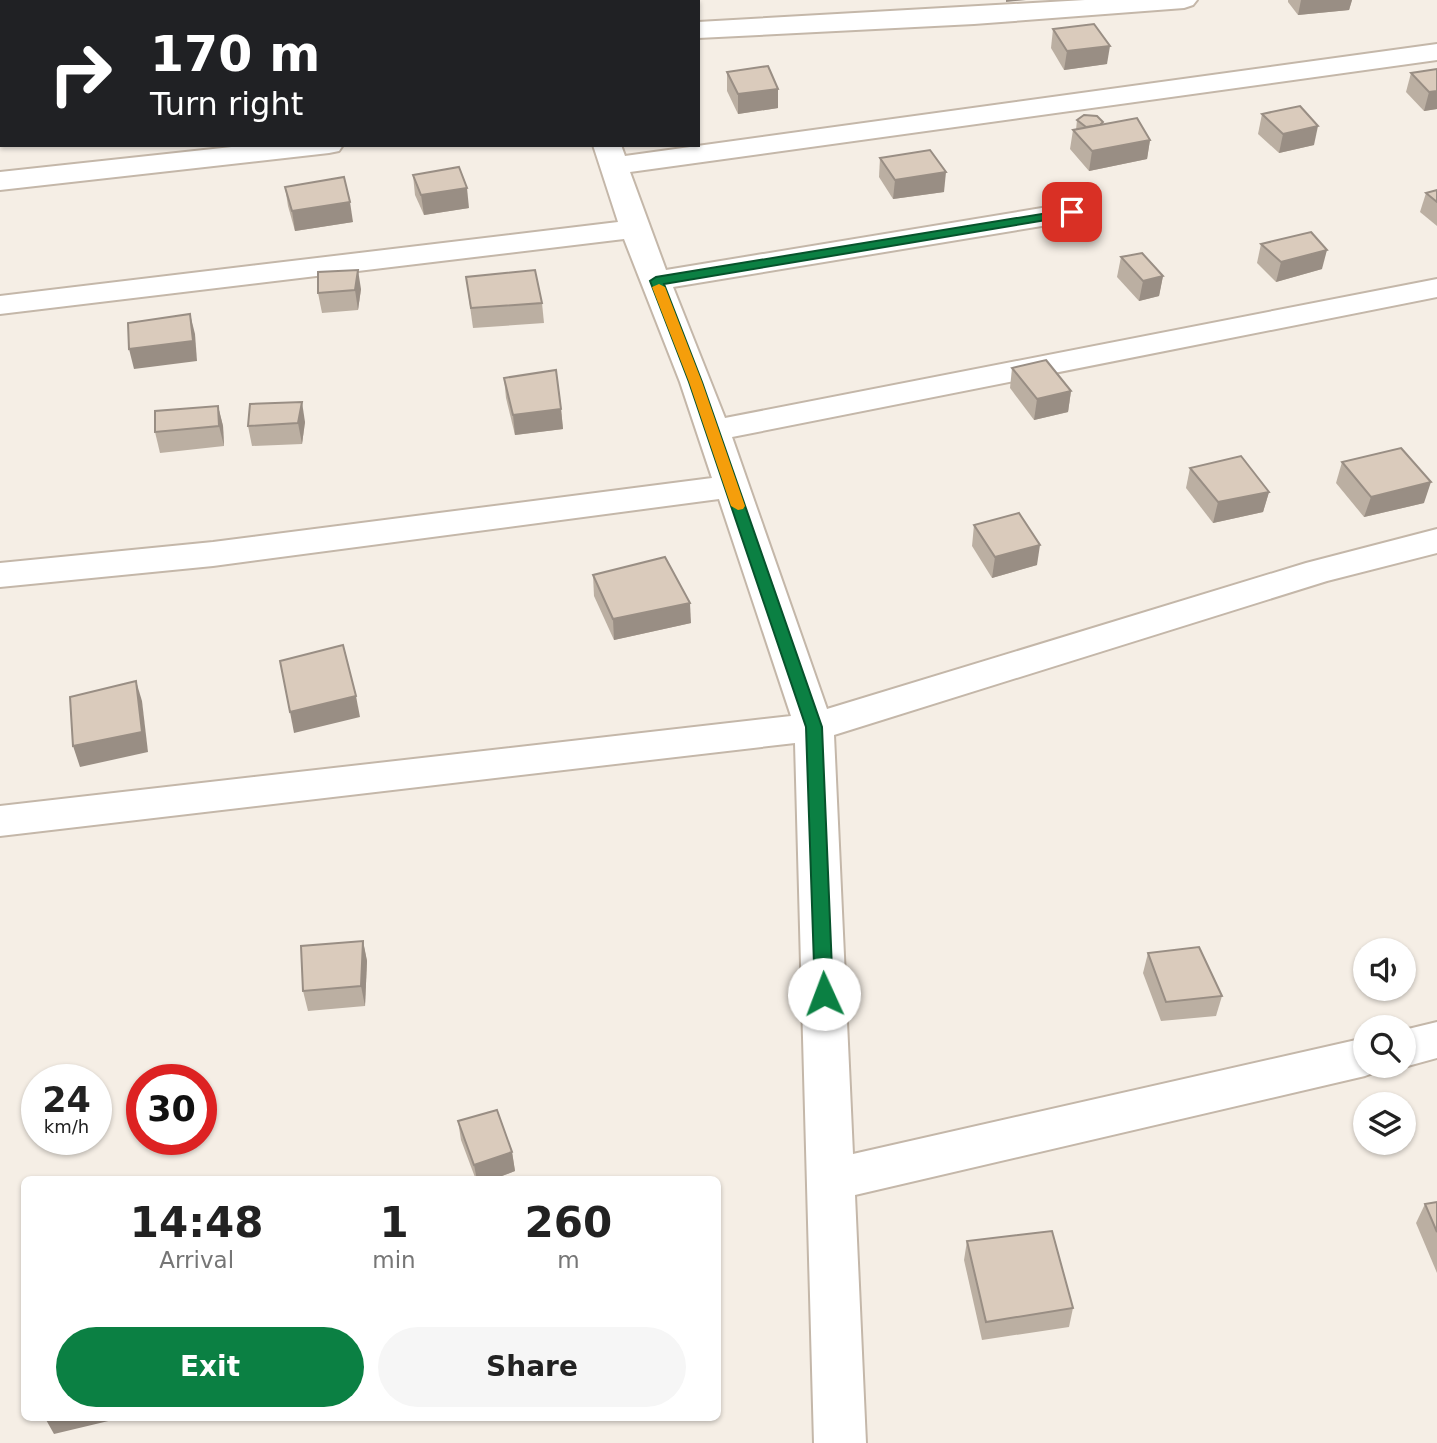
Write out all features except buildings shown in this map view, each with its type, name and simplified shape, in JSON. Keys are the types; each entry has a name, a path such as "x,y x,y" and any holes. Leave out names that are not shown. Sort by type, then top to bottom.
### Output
{"street":[{"path":"700,30 974,16 1184,0"},
{"path":"700,144 1437,52"},
{"path":"0,181 312,147"},
{"path":"675,147 611,155 635,229 732,486 814,727 840,1443"},
{"path":"656,281 1072,212"},
{"path":"0,305 635,229"},
{"path":"712,431 1437,288"},
{"path":"0,575 213,554 732,486"},
{"path":"0,821 814,727 1319,571 1437,541"},
{"path":"1416,1045 1437,1040"},
{"path":"830,1180 1353,1060"}],"slow traffic":[{"path":"659,287 696,382 738,506"}],"route":[{"path":"824,994 814,727 696,382 656,281 1072,212"}]}
